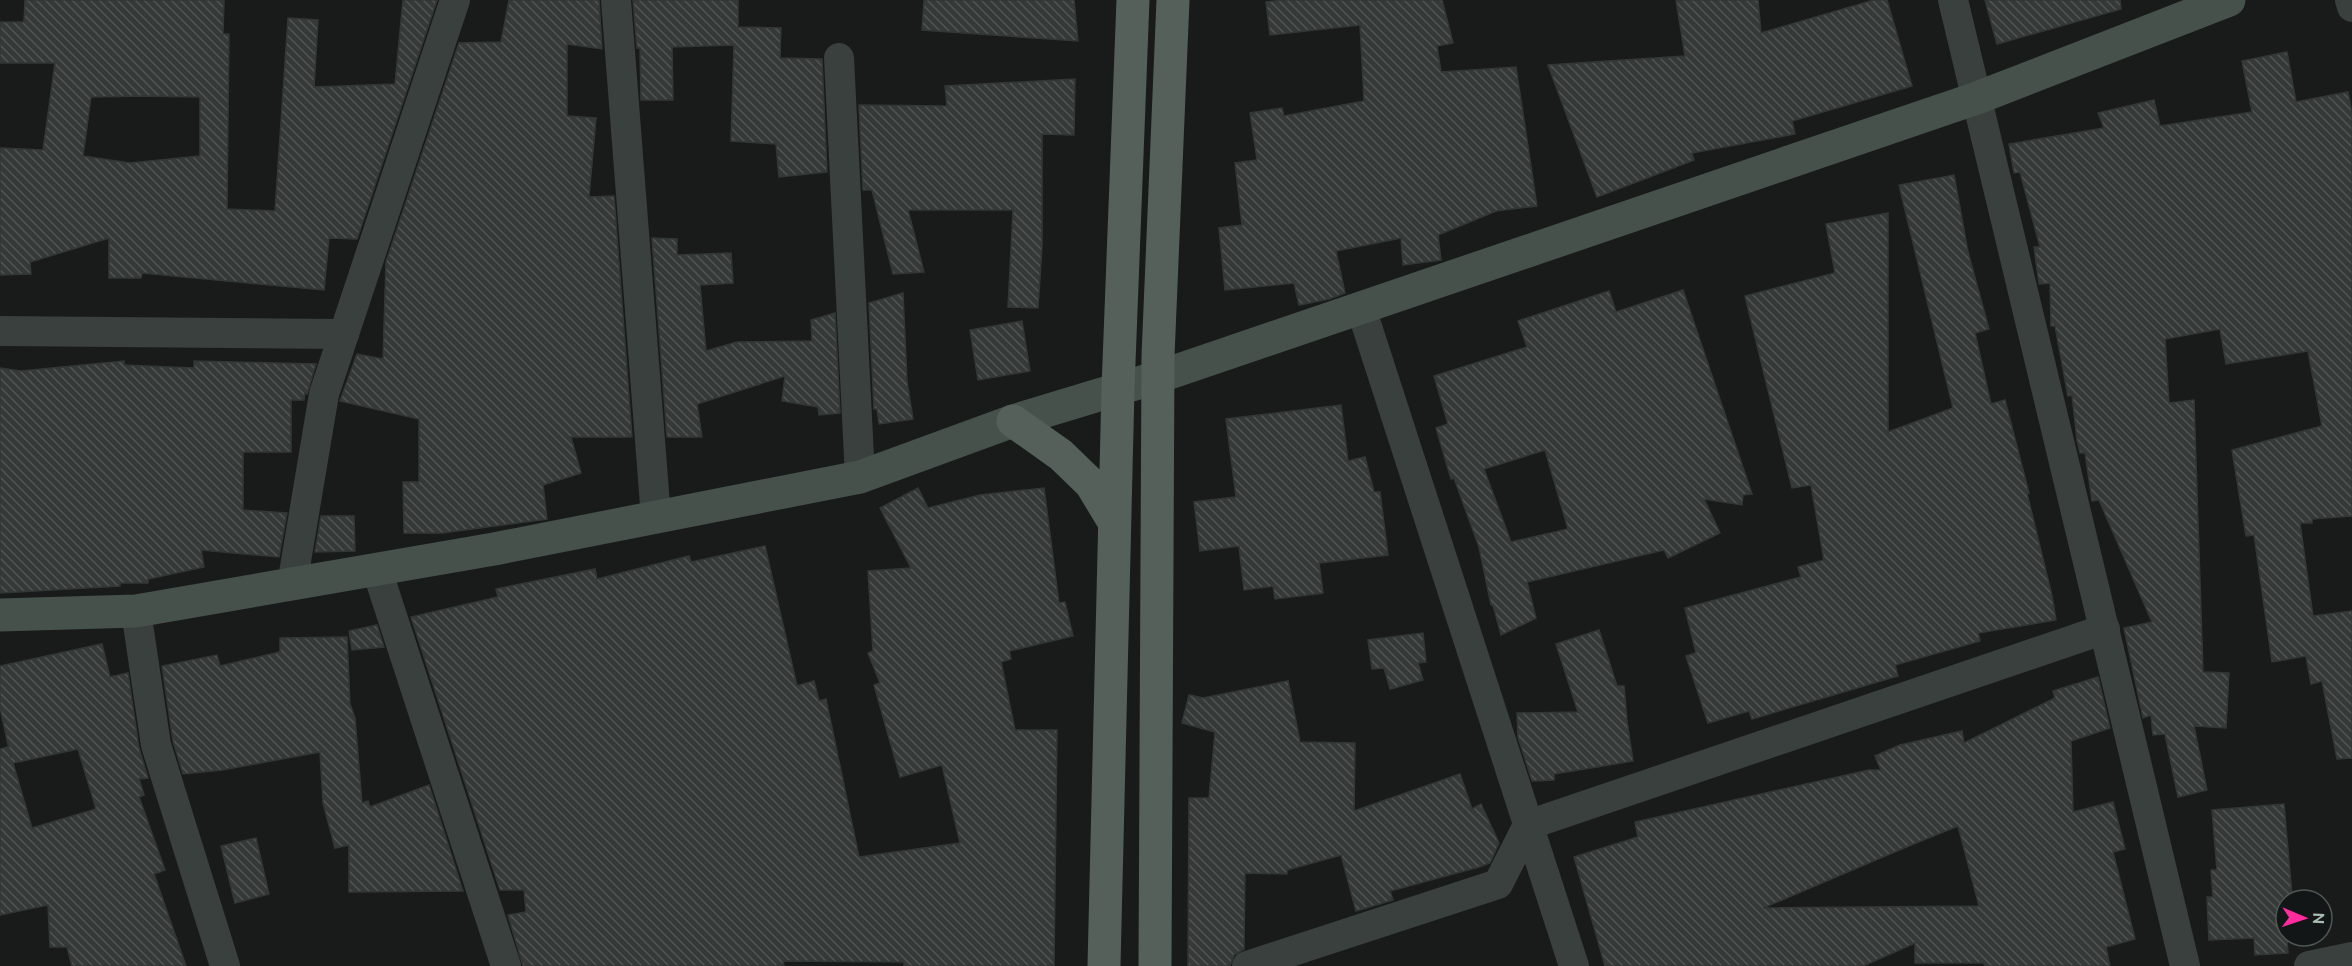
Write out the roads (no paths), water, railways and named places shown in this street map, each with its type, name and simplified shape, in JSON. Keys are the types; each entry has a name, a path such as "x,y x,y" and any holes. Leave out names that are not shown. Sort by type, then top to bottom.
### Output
{"main road":[{"path":"1102,965 1118,388 1133,0"},
{"path":"1155,966 1158,377 1173,0"},
{"path":"0,615 136,611 377,570 860,477 1013,422 1158,377 1977,98 2229,0"},
{"path":"1013,422 1061,455 1091,484 1114,522"}],"street":[{"path":"292,585 324,394 455,0"},
{"path":"616,0 656,518"},
{"path":"1953,0 2185,966"},
{"path":"2350,0 2352,7"},
{"path":"839,58 860,477"},
{"path":"1361,308 1574,966"},
{"path":"0,331 344,334"},
{"path":"377,570 506,966"},
{"path":"136,611 156,745 225,966"},
{"path":"1247,966 1498,884 1528,825 2105,629"},
{"path":"2309,966 2352,957"}]}
